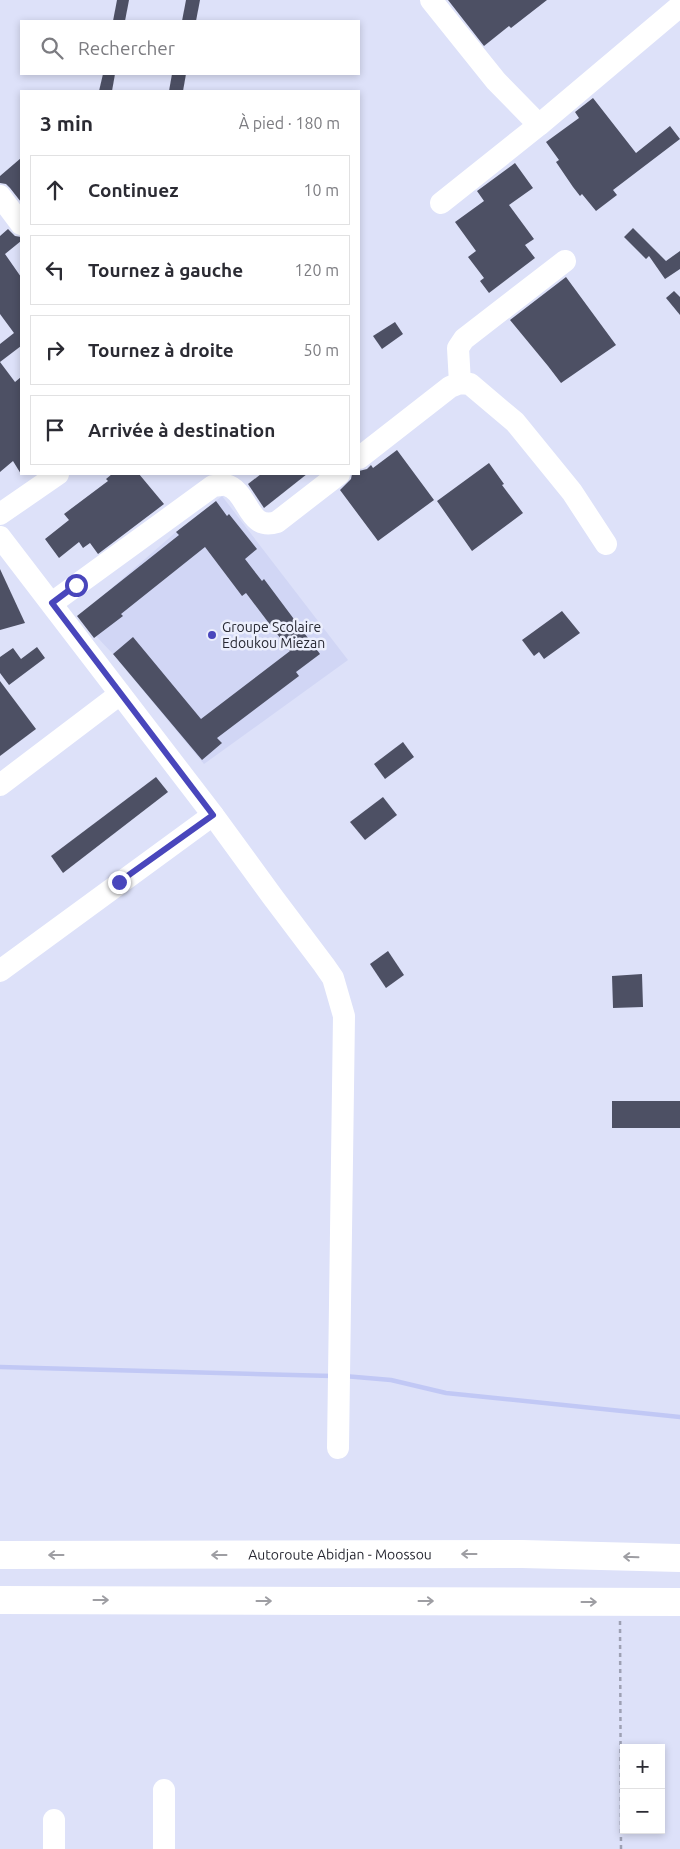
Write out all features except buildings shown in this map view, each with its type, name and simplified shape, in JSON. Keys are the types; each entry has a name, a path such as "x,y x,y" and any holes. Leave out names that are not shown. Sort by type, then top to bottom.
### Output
{"highway":[{"name":"Autoroute Abidjan - Moossou","path":"0,1555 522,1554 680,1558"},
{"path":"0,1600 680,1602"}],"street":[{"path":"431,0 496,81 539,125"},
{"path":"441,203 539,125 680,6"},
{"path":"0,196 20,223"},
{"path":"460,383 458,348 464,339 565,260"},
{"path":"360,457 450,387 460,383 470,384 515,422 572,492 606,544"},
{"path":"0,514 57,475"},
{"path":"52,603 214,486 225,485 236,491 258,521 268,525 277,522 338,475"},
{"path":"0,537 213,815 334,978 344,1016 338,1448"},
{"path":"0,785 120,694"},
{"path":"0,971 213,815"},
{"path":"164,1790 164,1849"},
{"path":"54,1820 54,1849"}],"path":[{"path":"620,1602 621,1849"}],"shaded area":[{"name":"Groupe Scolaire Edoukou Miezan","path":"222,496 348,660 204,764 113,654 77,616 176,532"}],"waterway":[{"path":"0,1367 332,1376"},
{"path":"344,1376 391,1380 446,1393 680,1417"}],"place":[{"name":"Groupe Scolaire Edoukou Miezan","path":"212,635"}],"route":[{"path":"76,585 52,603 213,815 119,882"}]}
